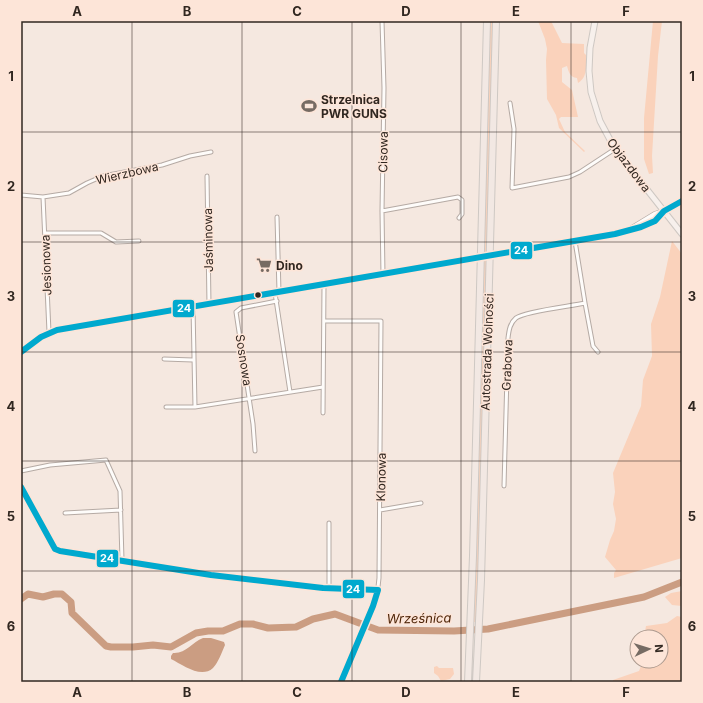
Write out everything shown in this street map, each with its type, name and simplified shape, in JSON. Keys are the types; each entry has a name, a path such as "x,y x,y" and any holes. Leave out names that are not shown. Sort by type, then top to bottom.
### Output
{"highway":[{"name":"Autostrada Wolności","path":"468,682 488,21"},
{"name":"Autostrada Wolności","path":"476,682 496,21"}],"main road":[{"name":"Objazdowa","path":"594,21 589,59 592,92 600,121 615,149 682,234"},
{"path":"21,352 49,332 627,231 641,227 655,220 664,211 682,201"}],"street":[{"name":"Cisowa","path":"382,21 384,88 382,211 383,274"},
{"path":"510,103 514,129 512,188 569,177 592,165 615,149"},
{"name":"Wierzbowa","path":"21,194 43,197 69,193 87,182 102,176 211,152"},
{"name":"Jaśminowa","path":"207,176 209,304"},
{"name":"Jesionowa","path":"43,197 49,332"},
{"path":"382,211 458,197 462,200 462,214 460,218"},
{"path":"277,217 277,301 290,392"},
{"path":"45,233 101,233 116,242 139,241"},
{"path":"575,241 593,346 598,352"},
{"path":"323,413 324,285"},
{"name":"Sosnowa","path":"255,451 250,398 236,312 241,308 277,301"},
{"name":"Grabowa","path":"504,486 508,338 510,325 516,318 525,314 585,303"},
{"path":"193,307 195,407"},
{"name":"Klonowa","path":"324,321 381,321 378,590 363,631 341,682"},
{"path":"164,360 194,360"},
{"path":"166,408 195,407 323,387"},
{"path":"21,471 50,465 106,460 120,491 122,560"},
{"path":"21,487 55,549 64,552 211,574 329,588 378,590"},
{"path":"380,510 421,503"},
{"path":"65,513 121,510"},
{"path":"329,588 330,523"}],"shaded area":[{"path":"490,21 493,21 487,253 484,254"},
{"path":"538,21 551,21 562,43 584,44 586,67 585,74 581,81 578,83 577,78 573,77 568,71 567,66 562,68 562,82 572,90 578,117 561,117 559,119 565,132 585,151 584,152 559,128 556,115 547,99 547,49"},
{"path":"653,21 662,21 658,56 652,156 653,173 649,174 644,159 644,118"},
{"path":"672,241 682,254 682,558 614,578 614,573 616,570 605,557 614,531 616,519 613,504 615,492 613,473 641,406 643,380 652,356 651,324 660,297"},
{"path":"484,260 487,260 478,580 476,622 474,622"},
{"path":"682,591 682,606 672,605 665,597 671,593"},
{"path":"677,616 682,617 682,682 613,682 613,680 639,671 640,669 669,669 669,629 645,629 646,626 667,623"},
{"path":"203,638 211,638 224,642 225,645 213,668 208,671 198,672 171,659 173,653 182,652"},
{"path":"437,666 439,668 453,668 454,674 450,679 441,681 434,673 434,667"}],"waterway":[{"name":"Wrześnica","path":"21,599 28,594 43,597 54,594 62,594 71,602 72,613 106,646 133,647 153,645 171,647 196,633 223,631 240,624 253,624 268,628 296,627 313,619 335,614 378,630 454,631 488,629 644,597 682,582"}],"transit line":[{"name":"24","path":"21,352 41,337 57,330 615,234 641,227 655,221 664,211 682,201"},
{"name":"24","path":"21,487 55,549 60,551 211,575 323,588 378,590 373,606 341,682"}],"place":[{"name":"Strzelnica PWR GUNS","path":"309,106"},
{"name":"Dino","path":"264,265"}]}
